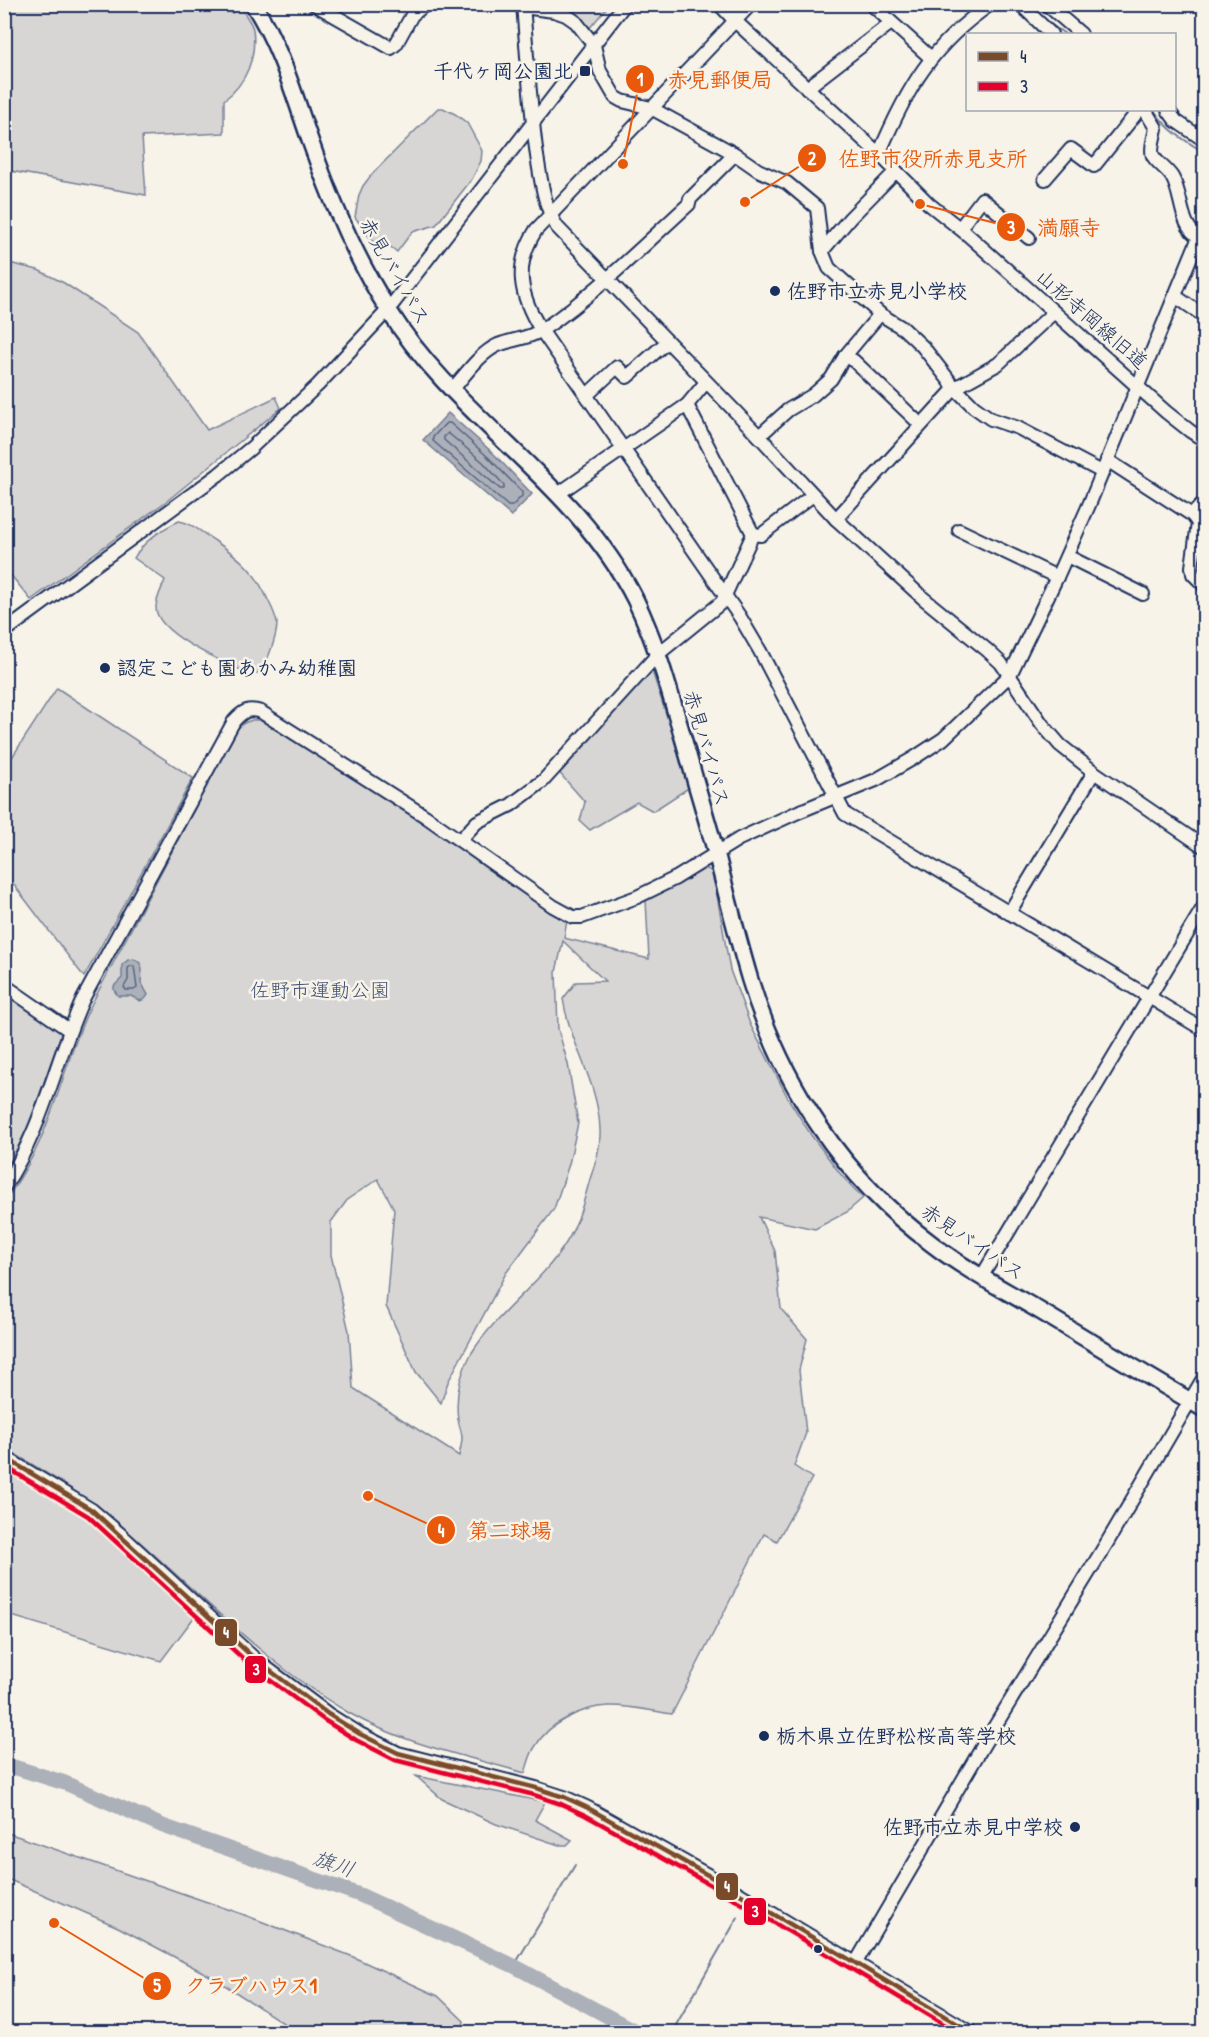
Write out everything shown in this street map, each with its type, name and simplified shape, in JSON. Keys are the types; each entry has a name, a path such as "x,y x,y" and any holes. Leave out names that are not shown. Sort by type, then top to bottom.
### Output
{"main road":[{"name":"赤見バイパス","path":"253,4 284,64 328,189 388,310 452,390 558,495 587,527 613,562 635,599 658,654 761,1014 783,1067 816,1123 851,1170 891,1210 932,1244 1204,1409"}],"street":[{"path":"314,4 391,48 396,44 412,15 426,4"},
{"path":"4,632 175,508 251,448 325,378 388,310 625,4"},
{"name":"山形寺岡線旧道","path":"719,4 929,204 960,228 1182,425 1204,440"},
{"path":"751,4 550,215 529,242 524,254 521,279 526,303 541,330 725,595 760,651 845,814 1204,1030"},
{"path":"871,4 931,58"},
{"path":"879,154 903,100 931,58 957,30 991,4"},
{"path":"1020,4 1050,33"},
{"path":"1102,472 1018,428 991,419 974,407 955,388 923,347 903,329 880,314 829,268 822,251 817,208 787,183 758,170 735,154 651,108 615,97 600,71 594,45 576,22 554,11 523,6 533,125 541,180 550,215 557,227 836,519 940,613 987,650 1010,675 1042,724 1060,745 1204,847"},
{"path":"1051,6 1080,33"},
{"path":"807,88 891,23"},
{"path":"1045,179 1071,149 1094,166 1138,111"},
{"path":"4,1187 36,1128 69,1030 83,999 234,721 243,711 261,712 460,840 553,906 573,917 592,915 637,897 676,878 740,839 876,780 942,739 1010,675 1067,556 1202,235 1193,234 1185,220 1173,178 1154,156 1152,151 1156,128 1145,111"},
{"path":"1169,111 1176,121 1204,140"},
{"path":"452,390 473,366 497,345 527,337 541,330 607,279 689,204 690,199 735,154"},
{"path":"822,251 850,218 896,171"},
{"path":"960,228 982,199 1029,238"},
{"path":"1175,296 1204,316"},
{"path":"836,519 955,388 998,364 1054,312"},
{"path":"759,436 788,410 813,395 831,379 845,356 880,314"},
{"path":"587,395 617,367 627,377 667,342"},
{"path":"845,356 854,361 921,425"},
{"path":"558,495 687,405 706,382"},
{"path":"687,405 753,534"},
{"path":"1107,460 1192,515 1198,523 1193,574 1204,585"},
{"path":"753,534 761,535 813,495"},
{"path":"1192,515 1204,502"},
{"path":"959,530 1057,577"},
{"path":"460,840 477,822 511,805 543,781 658,654 722,602 753,534"},
{"path":"1067,556 1143,594"},
{"path":"1009,913 1094,771"},
{"path":"982,1276 1204,906"},
{"path":"4,985 69,1030"},
{"path":"855,1964 1204,1377"},
{"path":"4,1456 92,1510 135,1547 255,1660 328,1714 360,1734 398,1753 536,1788 588,1808 693,1867 971,2032"}],"green space":[{"path":"5,5 220,5 232,13 239,5 252,26 254,39 251,60 244,78 232,94 224,100 224,133 142,137 146,195 5,170"},
{"path":"543,5 609,5 588,30"},
{"path":"438,108 455,114 467,123 482,151 481,161 472,179 436,225 412,232 397,252 383,241 373,242 355,217 359,195 372,174"},
{"path":"5,262 38,270 64,283 138,332 207,430 276,397 281,408 168,500 31,600 5,568"},
{"path":"179,521 198,529 233,554 253,574 264,592 275,615 277,627 269,655 263,667 255,674 252,675 195,648 167,628 159,618 156,604 165,580 134,558 154,536"},
{"path":"650,665 690,787 653,811 637,802 590,830 580,821 585,802 556,769"},
{"path":"57,688 193,778 84,977 5,873 5,768"},
{"name":"佐野市運動公園","path":"259,720 271,725 419,819 567,920 564,938 649,959 646,900 705,868 713,872 730,970 750,1024 789,1100 811,1135 842,1176 863,1198 847,1212 815,1229 759,1217 775,1251 781,1309 807,1339 799,1370 806,1433 794,1466 812,1478 777,1541 764,1534 672,1714 618,1706 592,1708 579,1712 561,1721 544,1734 532,1753 525,1773 413,1741 349,1713 285,1670 255,1646 111,1517 5,1448 4,1203 30,1162 89,1009 236,730 244,723","holes":["563,941 605,981 576,982 563,999 595,1096 598,1113 599,1149 583,1204 570,1236 555,1258 481,1339 467,1362 458,1394 457,1411 462,1434 459,1456 353,1388 349,1331 331,1255 331,1222 348,1199 378,1179 394,1209 386,1306 416,1372 441,1403 448,1382 506,1273 554,1209 569,1164 578,1123 568,1064 558,1029 556,972"]},
{"path":"5,989 58,1028 61,1034 29,1125 5,1172"},
{"path":"4,1462 98,1521 198,1612 161,1661 5,1614"},
{"path":"416,1776 545,1802 535,1820 572,1840 567,1845 559,1845 496,1824 442,1799"},
{"path":"5,1832 242,1914 351,1956 438,1996 464,2021 462,2032 297,2032 214,1978 118,1927 5,1878"}],"water":[{"path":"448,413 493,453 532,494 511,516 423,440"},
{"path":"134,959 140,963 141,982 148,995 140,1001 131,996 118,996 114,990 114,986 122,978 122,965"}],"waterway":[{"path":"1043,19 1064,33"},
{"path":"1155,111 1170,129 1204,152"},
{"name":"旗川","path":"4,1764 65,1783 163,1826 360,1895 514,1966 637,2032"},
{"path":"514,1966 575,1865"},
{"path":"672,2032 738,1917"}],"transit line":[{"name":"4","path":"4,1457 92,1510 256,1660 328,1714 360,1734 398,1753 536,1788 588,1808 713,1878 971,2032"},
{"name":"3","path":"4,1466 88,1516 251,1666 324,1720 356,1740 395,1760 534,1795 585,1815 709,1884 957,2032"}],"place":[{"name":"千代ヶ岡公園北","path":"585,71"},
{"name":"赤見郵便局","path":"623,164"},
{"name":"佐野市役所赤見支所","path":"745,202"},
{"name":"満願寺","path":"920,204"},
{"name":"佐野市立赤見小学校","path":"775,291"},
{"name":"認定こども園あかみ幼稚園","path":"105,668"},
{"name":"第二球場","path":"368,1496"},
{"name":"栃木県立佐野松桜高等学校","path":"764,1736"},
{"name":"佐野市立赤見中学校","path":"1075,1827"},
{"name":"クラブハウス1","path":"54,1923"}]}
